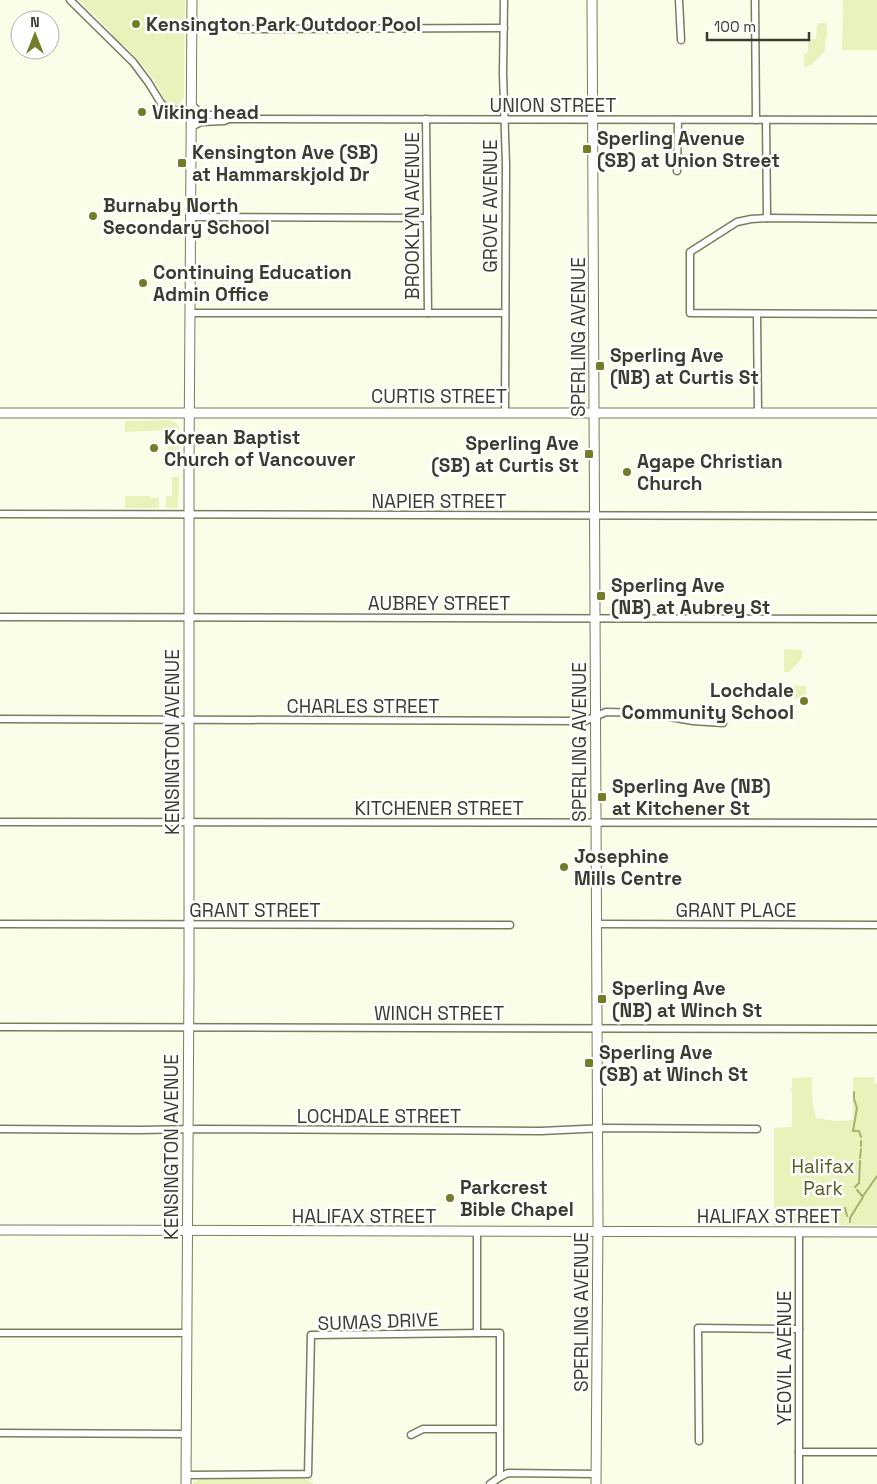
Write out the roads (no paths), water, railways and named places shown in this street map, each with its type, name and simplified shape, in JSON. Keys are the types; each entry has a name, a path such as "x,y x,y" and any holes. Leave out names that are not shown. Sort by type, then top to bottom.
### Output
{"street":[{"path":"70,0 133,62 165,107 171,110 191,107"},
{"name":"KENSINGTON AVENUE","path":"186,1480 192,0"},
{"name":"GROVE AVENUE","path":"504,0 506,164 505,413"},
{"name":"SPERLING AVENUE","path":"592,0 598,1232 596,1484"},
{"path":"679,0 681,40"},
{"path":"755,0 756,120"},
{"path":"240,29 504,28"},
{"name":"UNION STREET","path":"191,107 201,113 224,116 229,119"},
{"name":"UNION STREET","path":"191,127 201,122 224,122 229,119 877,120"},
{"name":"BROOKLYN AVENUE","path":"426,119 428,313"},
{"path":"677,170 678,120"},
{"path":"766,120 767,218"},
{"path":"191,217 427,218"},
{"path":"877,219 750,219 737,222 690,252 690,313 877,314"},
{"path":"190,313 505,313"},
{"path":"757,314 758,413"},
{"name":"CURTIS STREET","path":"0,413 877,413"},
{"name":"NAPIER STREET","path":"0,514 877,516"},
{"name":"AUBREY STREET","path":"0,616 877,619"},
{"name":"CHARLES STREET","path":"0,720 585,721 606,712 648,713 678,719 723,723"},
{"name":"KITCHENER STREET","path":"0,822 877,823"},
{"name":"GRANT STREET","path":"0,924 510,925"},
{"name":"GRANT PLACE","path":"596,924 877,925"},
{"name":"WINCH STREET","path":"0,1027 877,1029"},
{"name":"LOCHDALE STREET","path":"0,1130 540,1131 597,1128 757,1129"},
{"name":"HALIFAX STREET","path":"0,1230 187,1232 877,1232"},
{"path":"477,1232 477,1333"},
{"name":"YEOVIL AVENUE","path":"799,1232 799,1484"},
{"path":"699,1441 698,1328 799,1330"},
{"path":"0,1333 186,1333"},
{"name":"SUMAS DRIVE","path":"186,1480 308,1474 310,1335 477,1333 500,1333 500,1477"},
{"path":"411,1436 422,1429 500,1429"},
{"path":"0,1433 186,1434"},
{"path":"799,1452 877,1452"},
{"path":"490,1484 508,1474 596,1474"}],"waterway":[{"path":"854,1092 857,1108 853,1131 859,1131 861,1137"},
{"path":"861,1141 861,1146"},
{"path":"860,1158 861,1149"},
{"path":"855,1187 859,1183 860,1161"},
{"path":"863,1196 877,1176"},
{"path":"850,1222 850,1218 863,1197 857,1190"},
{"path":"845,1208 847,1216"}],"place":[{"name":"Kensington Park Outdoor Pool","path":"136,24"},
{"name":"Viking head","path":"142,112"},
{"name":"Sperling Avenue (SB) at Union Street","path":"587,149"},
{"name":"Kensington Ave (SB) at Hammarskjold Dr","path":"182,163"},
{"name":"Burnaby North Secondary School","path":"93,216"},
{"name":"Continuing Education Admin Office","path":"143,283"},
{"name":"Sperling Ave (NB) at Curtis St","path":"600,366"},
{"name":"Korean Baptist Church of Vancouver","path":"154,448"},
{"name":"Sperling Ave (SB) at Curtis St","path":"589,454"},
{"name":"Agape Christian Church","path":"627,472"},
{"name":"Sperling Ave (NB) at Aubrey St","path":"601,596"},
{"name":"Lochdale Community School","path":"804,701"},
{"name":"Sperling Ave (NB) at Kitchener St","path":"602,797"},
{"name":"Josephine Mills Centre","path":"564,867"},
{"name":"Sperling Ave (NB) at Winch St","path":"602,999"},
{"name":"Sperling Ave (SB) at Winch St","path":"589,1063"},
{"name":"Parkcrest Bible Chapel","path":"450,1198"}],"park label":[{"name":"Halifax Park","path":"823,1177"}]}
